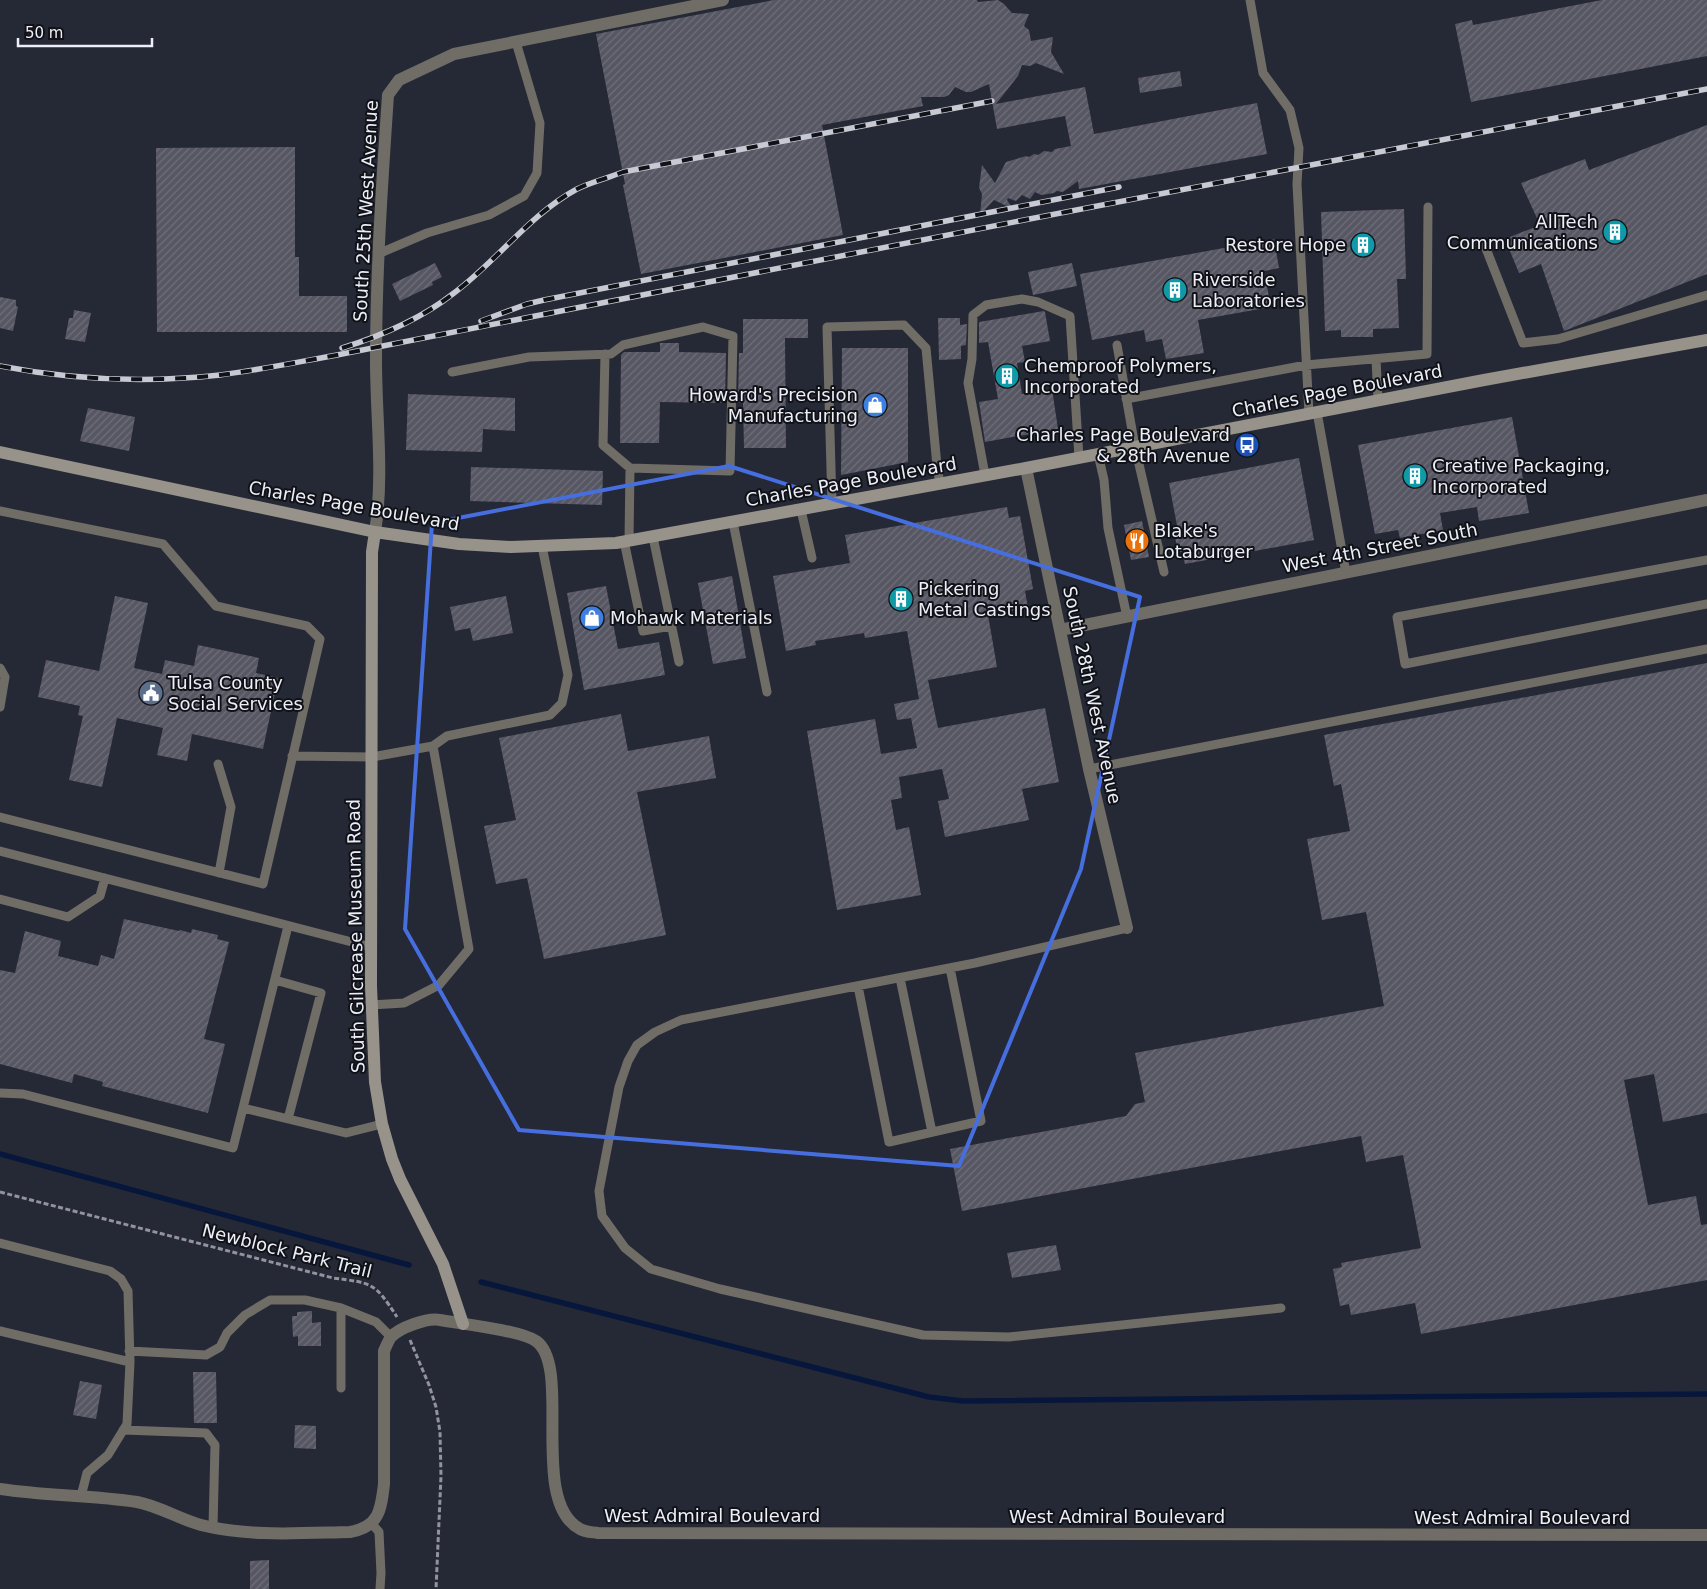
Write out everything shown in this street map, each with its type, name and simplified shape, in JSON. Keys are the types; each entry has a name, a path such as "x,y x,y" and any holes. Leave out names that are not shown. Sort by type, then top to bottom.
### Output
{"main road":[{"name":"Charles Page Boulevard","path":"0,452 375,532 459,544 511,547 627,541 1707,340"},
{"name":"South Gilcrease Museum Road","path":"375,532 372,552 371,947 371,1005 375,1082 386,1142 400,1180 443,1264 463,1324"}],"street":[{"name":"South 25th West Avenue","path":"375,532 380,502 376,362 378,254 388,95 399,80 454,54 723,0"},
{"name":"South 28th West Avenue","path":"1026,468 1089,768 1127,928"},
{"name":"West 4th Street South","path":"1060,630 1707,500"},
{"name":"West Admiral Boulevard","path":"391,1337 404,1328 435,1319 520,1334 536,1341 544,1350 548,1365 551,1388 554,1480 558,1501 572,1524 581,1530 598,1533 1707,1535"},
{"path":"0,1488 29,1493 82,1496 145,1504 177,1518 202,1526 251,1532 323,1533 358,1531 372,1524 382,1504 384,1484 384,1351 391,1337"}],"lane":[{"path":"1250,0 1263,74 1290,110 1299,148 1297,184 1306,365 1313,413 1346,573"},
{"path":"378,254 428,232 489,215 524,196 537,173 540,122 516,42"},
{"path":"1126,399 1306,365 1427,354 1428,207"},
{"path":"1484,246 1523,342 1558,339 1707,295"},
{"path":"985,475 968,383 972,359 973,316 986,305 1022,299 1038,302 1070,316 1079,458"},
{"path":"832,504 827,327 904,325 926,348 940,484"},
{"path":"452,372 529,357 605,354 611,354 623,345 703,327 733,336 730,471 630,468 602,445 605,354"},
{"path":"1117,346 1135,447 1164,572"},
{"path":"1376,359 1378,400"},
{"path":"1098,454 1104,480 1108,528 1127,617"},
{"path":"630,468 627,541 643,632 671,626"},
{"path":"801,510 812,558"},
{"path":"0,512 163,544 216,606 307,626 320,639 262,884 0,817"},
{"path":"733,522 767,692"},
{"path":"653,537 679,662"},
{"path":"292,756 372,757 433,746 446,736 550,715 562,703 568,675 542,546"},
{"path":"1707,560 1398,617 1405,664 1707,604"},
{"path":"1089,768 1707,649"},
{"path":"0,668 5,677 0,707"},
{"path":"371,1005 404,1003 439,985 469,949 433,746"},
{"path":"218,764 231,807 219,873"},
{"path":"0,851 371,947"},
{"path":"0,899 68,917 100,896 105,878"},
{"path":"0,1093 23,1094 233,1148 288,926"},
{"path":"1127,928 950,968 681,1020 655,1032 637,1045 628,1061 619,1087 599,1191 602,1216 625,1248 650,1269 720,1289 924,1335 1009,1337 1281,1308"},
{"path":"858,986 890,1142 981,1121 950,968"},
{"path":"900,978 932,1132"},
{"path":"275,980 321,993 288,1119"},
{"path":"244,1108 346,1133 382,1124"},
{"path":"0,1243 110,1271 121,1279 128,1291 130,1362 127,1424 108,1455 87,1473 82,1496"},
{"path":"130,1351 206,1354 220,1347 227,1334 245,1315 270,1300 304,1300 341,1308 376,1322 391,1337"},
{"path":"341,1308 341,1388"},
{"path":"0,1331 130,1362"},
{"path":"123,1430 206,1433 215,1445 213,1527"},
{"path":"372,1524 378,1532 381,1573 380,1589"}],"path":[{"name":"Newblock Park Trail","path":"0,1192 325,1276 367,1284 382,1294 404,1328 429,1385 436,1407 440,1432 441,1476 436,1589"}],"highlighted area":[{"path":"729,466 1140,597 1081,869 959,1166 519,1130 405,929 432,523"}],"building":[{"path":"774,0 977,0 978,2 998,0 1012,13 1029,14 1024,26 1029,30 1031,41 1053,37 1051,52 1064,74 1036,63 1030,66 1022,65 1018,76 996,104 1085,87 1094,134 1257,103 1267,154 1079,189 1078,181 1063,192 1057,191 1041,195 1035,192 1030,199 1022,195 1016,201 1008,198 1007,200 1013,209 994,200 980,215 982,194 979,188 982,165 995,183 1006,162 1026,156 1029,157 1034,154 1038,155 1044,151 1052,152 1055,149 1071,146 1065,116 997,129 989,84 971,92 955,87 949,95 944,97 921,97 923,106 822,125 843,235 641,274 596,34"},
{"path":"1602,0 1707,0 1707,56 1471,102 1455,24 1472,20 1473,25"},
{"path":"1180,71 1182,86 1140,93 1138,78"},
{"name":"AllTech Communications","path":"1707,125 1707,274 1564,331 1541,264 1519,273 1505,239 1540,225 1521,183 1585,159 1589,170"},
{"path":"295,147 295,257 299,257 299,296 347,296 347,332 157,332 156,148"},
{"name":"Restore Hope","path":"1404,209 1406,279 1397,279 1399,328 1373,329 1373,337 1341,337 1341,330 1325,331 1321,212"},
{"name":"Riverside Laboratories","path":"1274,239 1279,268 1264,271 1271,307 1198,320 1204,353 1166,359 1162,339 1146,342 1144,330 1092,340 1080,274"},
{"path":"435,263 442,277 432,282 433,285 400,301 392,284"},
{"path":"1072,263 1077,286 1033,295 1028,272"},
{"path":"0,297 16,300 16,306 18,307 13,331 0,328"},
{"path":"74,310 91,313 85,342 65,339 69,318 73,318"},
{"name":"Chemproof Polymers, Incorporated","path":"1044,311 1050,341 1022,346 1025,362 1017,363 1022,394 1052,389 1058,429 985,442 979,402 998,399 988,342 979,343 979,322"},
{"path":"938,318 960,318 960,325 967,324 966,345 961,346 961,359 939,360"},
{"path":"743,319 808,319 808,338 785,338 786,448 744,448 743,403 738,403 739,353 743,353"},
{"path":"660,343 679,343 679,352 726,353 725,403 660,402 659,443 620,443 621,355 624,352 660,352"},
{"name":"Howard's Precision Manufacturing","path":"842,348 908,348 908,462 841,475"},
{"path":"408,394 515,398 515,431 483,429 482,452 406,450"},
{"path":"88,408 135,417 129,451 80,441"},
{"name":"Creative Packaging, Incorporated","path":"1512,417 1529,513 1479,521 1477,507 1440,513 1443,530 1400,538 1398,530 1375,534 1358,445"},
{"path":"1299,458 1314,540 1185,564 1182,552 1178,552 1174,532 1178,531 1169,483"},
{"path":"471,467 603,471 602,505 470,501"},
{"path":"1007,507 1009,518 1020,516 1033,589 1025,591 1028,608 988,615 997,667 928,680 938,728 1045,708 1059,782 1022,789 1029,820 945,837 938,801 949,799 942,769 899,777 902,798 891,800 896,830 909,827 921,895 837,910 807,731 875,719 881,754 917,748 911,718 897,720 894,704 919,699 907,631 865,638 864,633 815,641 816,645 786,651 773,576 850,563 845,535"},
{"name":"Blake's Lotaburger","path":"1142,521 1149,557 1131,560 1124,525"},
{"path":"732,576 746,658 713,664 698,583"},
{"name":"Mohawk Materials","path":"606,586 618,649 659,642 665,675 584,690 567,593"},
{"name":"Tulsa County Social Services","path":"115,596 148,603 134,668 162,674 165,660 194,666 198,645 259,658 256,673 278,678 263,749 192,734 187,761 157,755 163,728 117,718 102,787 69,780 83,716 78,715 80,706 38,697 46,660 99,671"},
{"path":"506,596 513,633 473,641 470,628 455,631 450,607"},
{"path":"1707,663 1707,1113 1663,1122 1654,1074 1624,1080 1648,1205 1696,1196 1701,1225 1707,1224 1707,1280 1421,1334 1415,1303 1351,1315 1349,1304 1340,1306 1333,1269 1342,1267 1341,1263 1421,1248 1403,1155 1366,1162 1361,1136 962,1211 950,1149 1126,1116 1135,1104 1145,1102 1135,1053 1384,1006 1366,912 1322,920 1307,839 1350,831 1341,784 1334,786 1324,735"},
{"path":"621,714 628,751 709,736 716,778 637,792 666,935 544,959 527,878 496,884 484,826 516,820 499,738"},
{"path":"124,919 191,933 192,929 218,935 217,939 229,942 204,1039 225,1044 208,1113 102,1086 103,1082 74,1074 72,1083 0,1064 0,970 15,973 25,931 61,941 58,956 98,966 101,955 114,959"},
{"path":"1056,1245 1061,1270 1012,1278 1007,1253"},
{"path":"312,1311 312,1323 321,1322 321,1346 298,1346 298,1336 293,1337 292,1316 297,1316 297,1312"},
{"path":"193,1372 216,1372 217,1423 194,1423"},
{"path":"80,1381 102,1385 96,1419 73,1415"},
{"path":"295,1425 316,1426 316,1449 294,1448"},
{"path":"269,1560 269,1589 250,1589 250,1561"}],"waterway":[{"path":"0,1154 409,1265"},
{"path":"481,1282 929,1397 963,1401 1707,1394"}],"railway":[{"path":"0,366 27,371 110,379 165,379 249,371 1707,89"},
{"path":"342,348 400,326 428,311 470,280 544,212 577,189 588,184 623,172 992,101"},
{"path":"481,321 527,304 544,300 1119,187"}],"place":[{"name":"AllTech Communications","path":"1615,232"},
{"name":"Restore Hope","path":"1363,245"},
{"name":"Riverside Laboratories","path":"1175,290"},
{"name":"Chemproof Polymers, Incorporated","path":"1007,376"},
{"name":"Howard's Precision Manufacturing","path":"875,405"},
{"name":"Charles Page Boulevard & 28th Avenue","path":"1247,445"},
{"name":"Creative Packaging, Incorporated","path":"1415,476"},
{"name":"Blake's Lotaburger","path":"1137,541"},
{"name":"Pickering Metal Castings","path":"901,599"},
{"name":"Mohawk Materials","path":"592,618"},
{"name":"Tulsa County Social Services","path":"151,693"}]}
